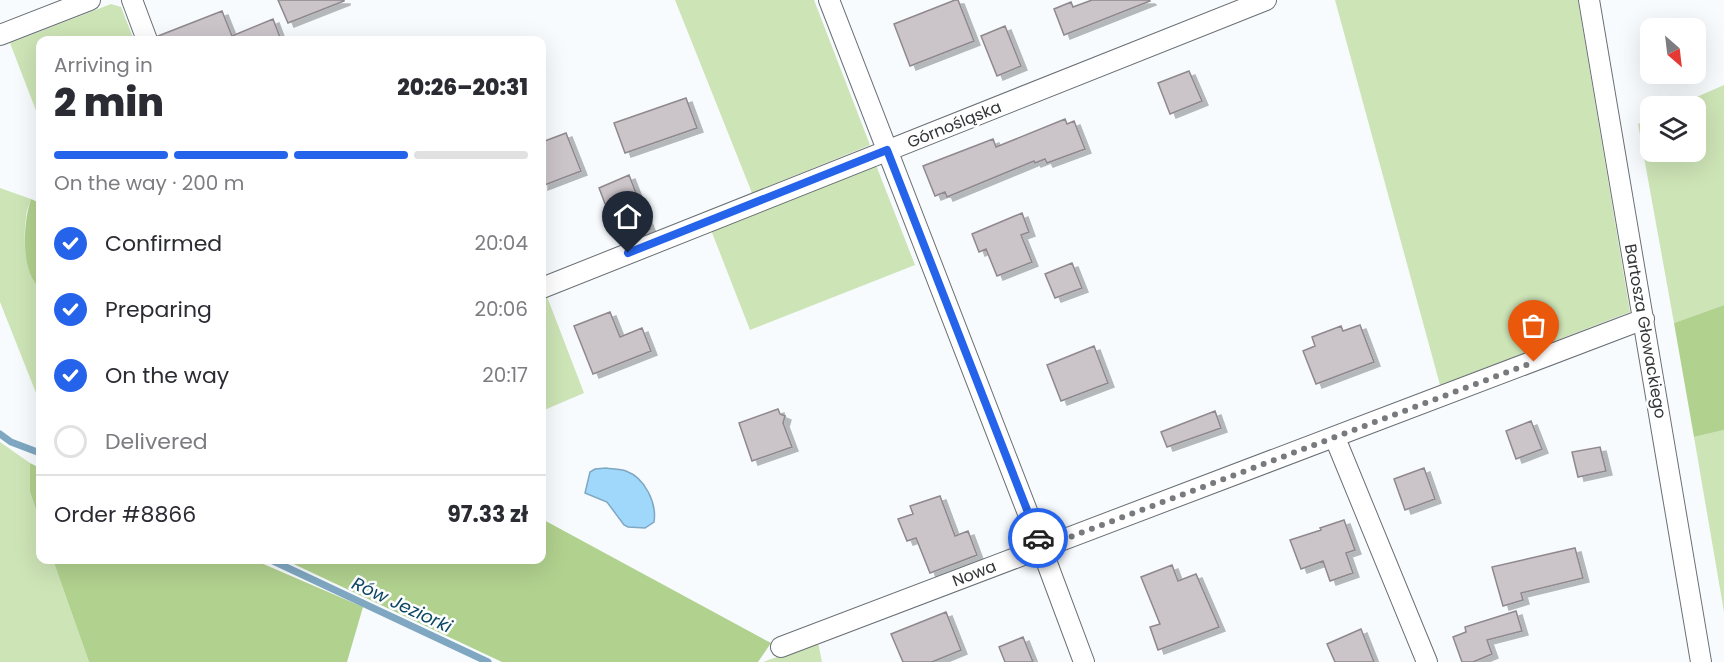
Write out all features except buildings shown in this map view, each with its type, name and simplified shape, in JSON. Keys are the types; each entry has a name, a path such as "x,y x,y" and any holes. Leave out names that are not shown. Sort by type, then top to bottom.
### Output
{"street":[{"path":"0,35 90,0"},
{"path":"132,0 146,36"},
{"path":"829,0 1084,662"},
{"name":"Górnośląska","path":"546,286 1266,0"},
{"name":"Bartosza Głowackiego","path":"1589,0 1701,662"},
{"name":"Nowa","path":"781,647 1644,319"},
{"path":"1335,438 1427,662"}],"green space":[{"path":"675,0 814,0 870,145 752,193"},
{"path":"1335,0 1578,0 1630,312 1440,385"},
{"path":"111,4 121,7 132,36 36,36 36,111 10,43"},
{"path":"1724,85 1724,305 1674,323 1645,162 1706,162 1706,96 1699,96"},
{"path":"876,165 915,265 750,330 711,230"},
{"path":"0,188 31,199 26,215 25,245 28,266 36,284 36,393 0,302"},
{"path":"31,199 36,201 36,284 26,259 25,233"},
{"path":"546,294 584,393 546,409"},
{"path":"1724,305 1724,430 1694,437 1674,323"},
{"path":"1724,430 1724,612 1694,437"},
{"path":"0,442 30,463 30,492 36,510 36,564 54,564 89,662 0,662"},
{"path":"30,463 36,466 36,510 30,492"},
{"path":"546,521 771,643 758,662 502,662 294,564 546,564"},
{"path":"54,564 263,564 363,607 347,662 89,662"},
{"path":"818,642 822,662 763,662"}],"water":[{"path":"606,468 626,471 639,479 654,507 654,522 645,528 628,527 607,502 585,493 590,472"}],"waterway":[{"name":"Rów Jeziorki","path":"0,434 11,442 36,451"},
{"name":"Rów Jeziorki","path":"280,564 488,662"}],"way so far":[{"path":"1038,538 1041,548 1534,362"}],"route":[{"path":"628,253 887,150 1038,538"}]}
